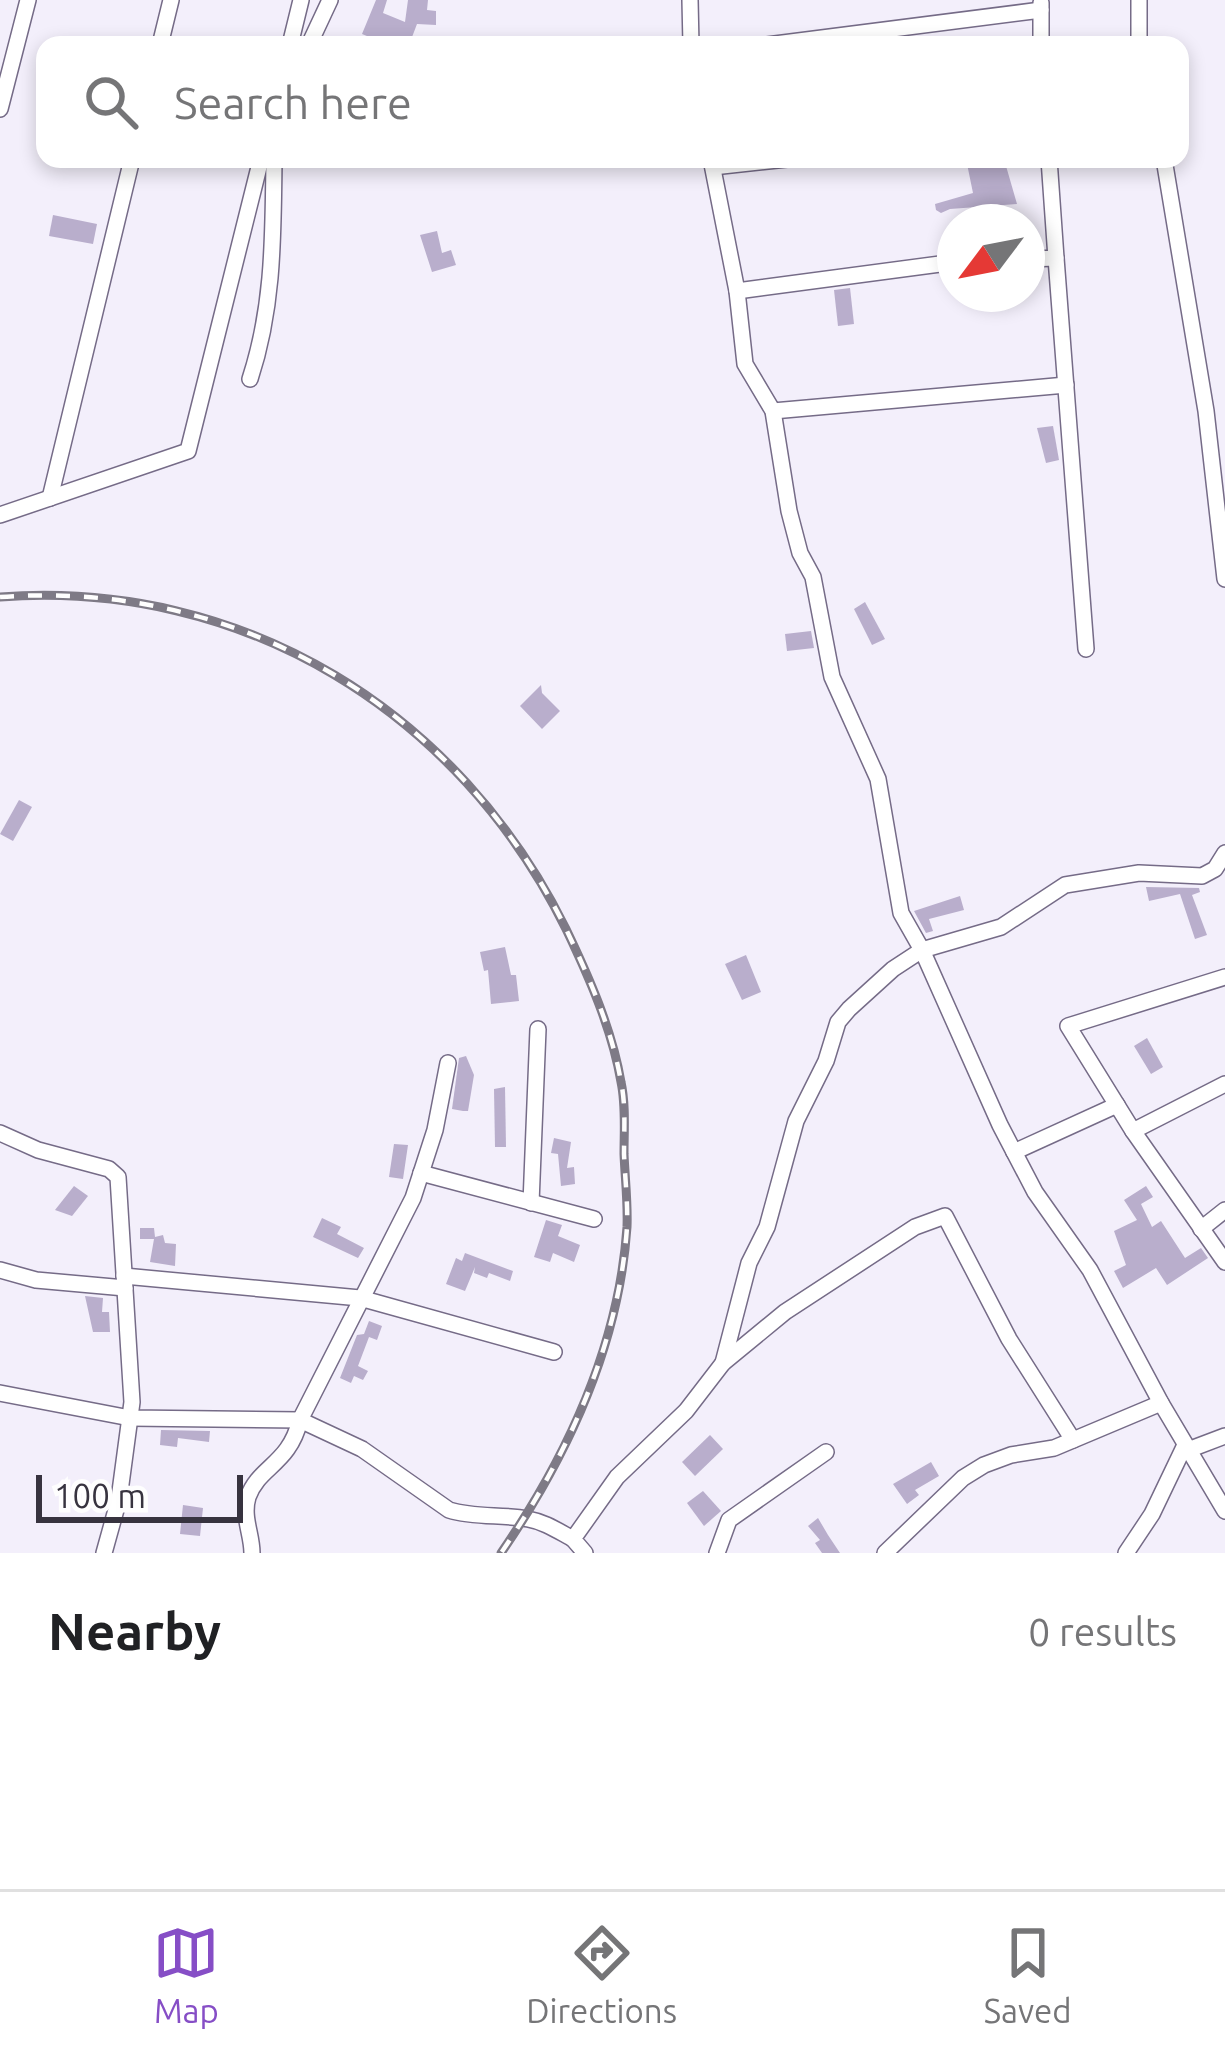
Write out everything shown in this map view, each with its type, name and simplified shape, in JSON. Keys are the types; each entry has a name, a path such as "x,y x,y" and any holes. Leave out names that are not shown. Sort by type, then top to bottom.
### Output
{"street":[{"path":"0,109 28,0"},
{"path":"162,36 171,0"},
{"path":"292,36 301,0"},
{"path":"313,36 330,0"},
{"path":"690,0 691,36"},
{"path":"1139,0 1139,36"},
{"path":"829,36 1041,5 1041,36"},
{"path":"50,498 130,168"},
{"path":"0,515 188,452 259,168"},
{"path":"250,379 262,343 273,276 274,168"},
{"path":"713,168 737,290 745,364 772,411 788,511 800,553 813,577 832,677 878,779 901,913 1035,1192 1090,1270 1225,1511"},
{"path":"1050,168 1087,649"},
{"path":"1166,168 1206,411 1225,579"},
{"path":"1045,259 1056,258"},
{"path":"737,290 937,264"},
{"path":"772,411 1066,385"},
{"path":"723,1363 749,1263 767,1227 789,1142 826,1061 838,1022 893,968 922,950 1001,927 1065,885 1139,873 1202,876 1216,869 1225,854"},
{"path":"1225,977 1068,1026 1133,1131 1225,1262"},
{"path":"531,1203 538,1029"},
{"path":"252,1553 245,1515 250,1492 292,1447 300,1420 413,1198 435,1130 448,1063"},
{"path":"1133,1131 1225,1084"},
{"path":"1014,1152 1117,1105"},
{"path":"0,1133 38,1150 114,1171 118,1177 130,1418 119,1498 104,1553"},
{"path":"421,1173 593,1219"},
{"path":"1201,1229 1225,1210"},
{"path":"573,1539 617,1477 686,1411 723,1363 785,1312 915,1227 944,1216 1010,1340 1073,1440"},
{"path":"0,1270 37,1280 360,1298 554,1352"},
{"path":"0,1394 130,1418 300,1420 362,1449 448,1510 543,1522 573,1539 585,1553"},
{"path":"885,1553 963,1478 984,1466 1073,1440 1161,1402"},
{"path":"1126,1553 1187,1447 1225,1436"},
{"path":"717,1553 729,1520 826,1452"}],"building":[{"path":"376,0 387,0 383,13 405,22 408,0 428,0 427,10 436,11 436,25 417,24 412,36 362,34"},
{"path":"968,168 1007,168 1017,204 937,204 937,211 935,204 973,193"},
{"path":"53,215 97,224 93,244 49,236"},
{"path":"437,231 442,253 451,250 456,265 432,272 420,235"},
{"path":"850,288 854,324 838,326 834,290"},
{"path":"1053,426 1059,460 1046,463 1037,428"},
{"path":"865,602 885,639 872,645 854,609"},
{"path":"811,631 814,648 787,651 785,634"},
{"path":"541,685 542,693 560,711 542,729 520,706"},
{"path":"19,800 32,807 13,841 0,834"},
{"path":"1146,887 1199,888 1192,895 1207,935 1195,939 1180,894 1149,901"},
{"path":"960,896 964,910 929,919 933,931 926,933 914,911"},
{"path":"505,947 511,975 516,975 519,1001 491,1004 488,970 484,971 480,952"},
{"path":"746,955 761,992 742,1000 725,964"},
{"path":"1147,1038 1163,1067 1151,1074 1134,1046"},
{"path":"466,1056 474,1075 468,1111 463,1111 452,1109 459,1058"},
{"path":"505,1087 506,1147 495,1147 494,1089"},
{"path":"554,1138 571,1142 567,1168 574,1167 575,1184 561,1186 558,1154 551,1153"},
{"path":"394,1144 408,1145 403,1179 389,1177"},
{"path":"74,1186 88,1196 72,1216 55,1210"},
{"path":"1146,1186 1153,1197 1141,1204 1152,1227 1161,1221 1185,1258 1201,1248 1208,1258 1167,1285 1156,1268 1123,1288 1114,1271 1126,1265 1114,1231 1137,1220 1124,1200"},
{"path":"322,1218 341,1227 337,1234 364,1248 358,1258 313,1237"},
{"path":"546,1220 562,1225 558,1236 580,1245 574,1262 553,1253 550,1262 534,1257"},
{"path":"140,1228 154,1228 155,1237 163,1235 165,1243 176,1244 175,1266 150,1262 154,1239 140,1239"},
{"path":"465,1253 513,1271 510,1281 474,1273 475,1267 465,1291 446,1284 456,1258 462,1261"},
{"path":"85,1296 103,1298 102,1312 109,1312 110,1332 93,1332"},
{"path":"369,1321 382,1326 377,1340 369,1337 358,1366 368,1371 363,1380 354,1376 351,1383 340,1378 357,1335 364,1334"},
{"path":"161,1430 210,1431 209,1442 178,1438 177,1447 160,1445"},
{"path":"710,1435 723,1449 695,1476 682,1462"},
{"path":"931,1462 939,1476 915,1490 919,1495 907,1504 893,1484"},
{"path":"703,1491 721,1511 704,1526 687,1503"},
{"path":"183,1505 203,1508 200,1536 180,1534"},
{"path":"818,1518 840,1553 822,1553 815,1543 820,1540 808,1526"}],"railway":[{"path":"0,597 90,597 176,611 258,637 334,675 404,724 467,783 521,852 566,929 599,1004 623,1091 627,1227 613,1314 586,1398 547,1478 501,1553"}]}
